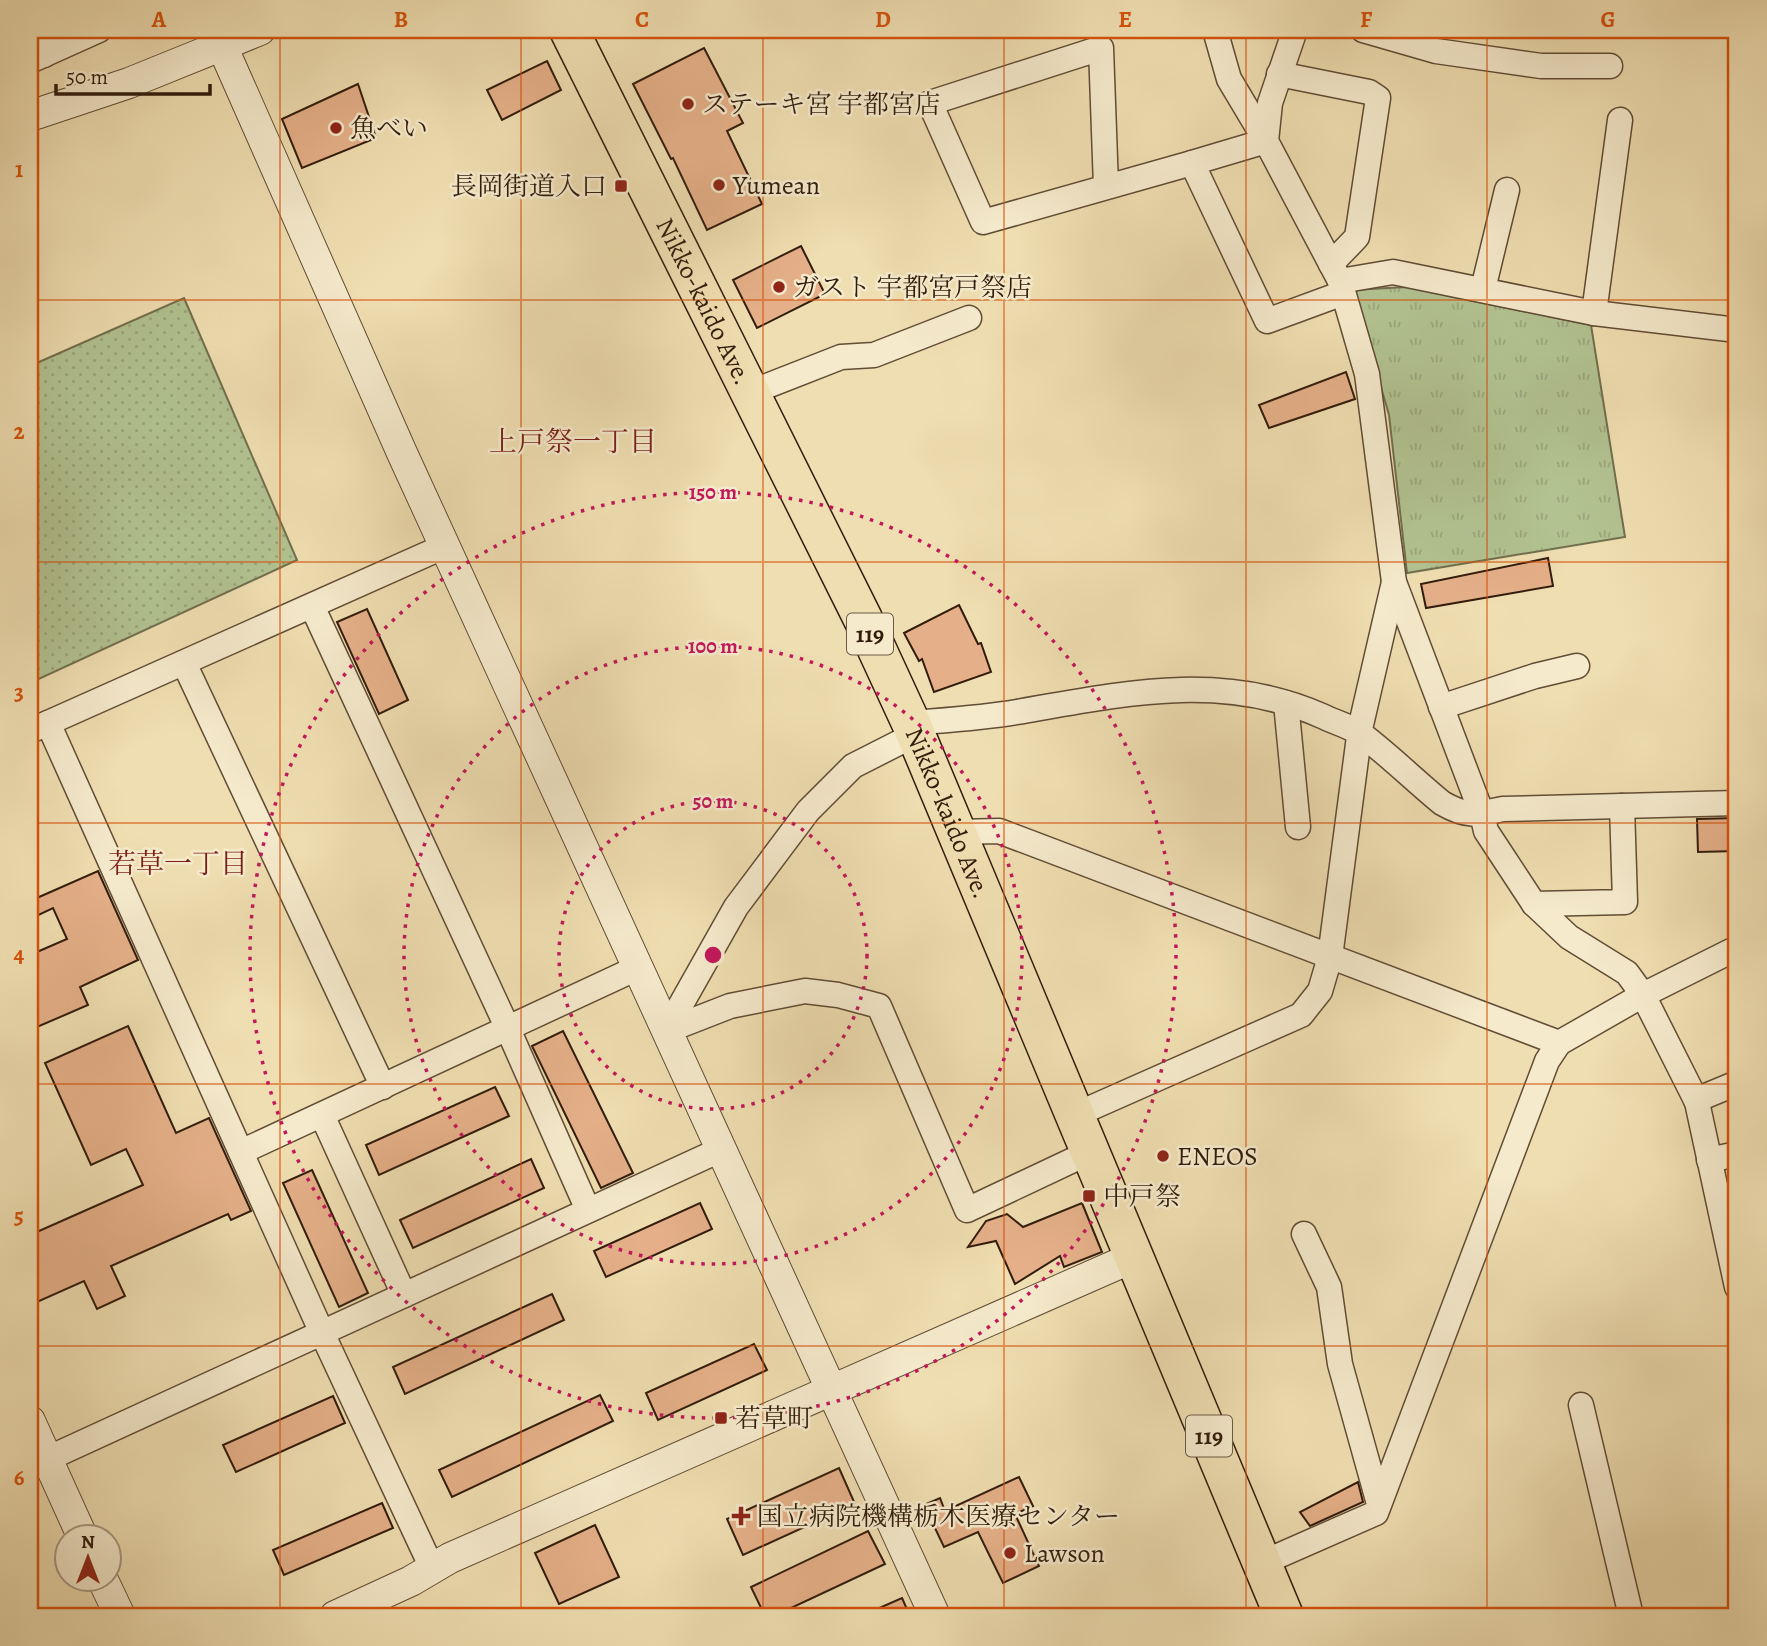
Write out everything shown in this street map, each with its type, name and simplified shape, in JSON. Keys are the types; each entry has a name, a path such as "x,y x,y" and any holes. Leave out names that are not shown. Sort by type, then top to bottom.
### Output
{"highway":[{"name":"Nikko-kaido Ave.","path":"569,30 863,619 913,728 1284,1616"}],"street":[{"path":"34,30 37,58 99,30"},
{"path":"30,116 95,95 219,38 260,30"},
{"path":"1215,30 1229,79 1266,141 1338,279 1367,374 1394,582 1482,814 1486,831 1534,904 1569,937 1627,974 1643,995 1696,1100 1709,1160 1729,1211 1737,1287"},
{"path":"1266,141 1270,103 1295,30"},
{"path":"1363,30 1436,51 1475,57 1541,66 1610,66"},
{"path":"219,38 445,546 935,1616"},
{"path":"1106,187 1101,48 930,103 984,222 1192,163 1266,141"},
{"path":"1279,74 1369,92 1378,98 1357,237 1338,279"},
{"path":"1594,313 1620,120"},
{"path":"1192,163 1267,321 1338,279 1393,272 1594,313 1737,330"},
{"path":"1483,289 1507,190"},
{"path":"749,393 841,357 874,355 969,318"},
{"path":"432,1568 241,1152 39,727 445,546"},
{"path":"1075,1115 1301,1015 1320,991 1330,957 1359,733 1394,582"},
{"path":"312,606 508,1029 588,1210"},
{"path":"184,663 383,1087"},
{"path":"1441,707 1535,676 1577,666"},
{"path":"666,1031 736,907 808,811 853,766 913,728 1093,697 1172,690 1212,690 1263,695 1359,733 1442,803 1469,815 1503,809 1737,803"},
{"path":"1286,703 1298,827"},
{"path":"1534,904 1625,901 1622,806"},
{"path":"956,832 999,831 1559,1043"},
{"path":"1262,1563 1376,1513 1547,1061 1559,1043 1643,995 1734,951"},
{"path":"241,1152 637,968"},
{"path":"666,1031 730,1006 805,991 838,995 879,1006 967,1210 1090,1152"},
{"path":"1696,1100 1737,1083"},
{"path":"322,1115 404,1295"},
{"path":"47,1459 720,1150"},
{"path":"1709,1160 1737,1154"},
{"path":"1304,1234 1329,1287 1340,1364 1379,1504"},
{"path":"335,1616 411,1581 450,1558 1133,1256"},
{"path":"1581,1405 1631,1616"},
{"path":"30,1421 77,1524"},
{"path":"110,1594 120,1616"}],"green space":[{"path":"1406,287 1591,325 1625,537 1407,573 1389,415 1353,290"},
{"path":"184,298 297,560 30,683 30,366"}],"building":[{"path":"704,48 743,123 727,131 762,204 707,230 673,158 671,159 633,84"},
{"path":"547,61 561,90 502,120 487,90"},
{"path":"358,84 376,138 302,168 282,119"},
{"name":"ガスト 宇都宮戸祭店","path":"801,246 825,294 757,328 733,280"},
{"path":"1346,372 1355,399 1269,428 1259,405"},
{"path":"1548,558 1553,586 1426,608 1421,584"},
{"path":"959,605 978,644 981,643 991,672 934,692 922,659 919,661 904,633"},
{"path":"367,609 408,700 379,714 337,622"},
{"path":"1737,818 1737,851 1698,852 1697,819"},
{"path":"98,871 138,960 80,987 88,1005 30,1030 30,955 67,939 53,908 30,919 30,901"},
{"path":"128,1026 176,1133 209,1118 251,1211 231,1220 228,1214 111,1266 125,1296 97,1309 84,1281 37,1302 30,1286 30,1235 143,1185 126,1149 91,1165 45,1063"},
{"path":"563,1031 633,1173 601,1188 532,1046"},
{"path":"495,1087 509,1116 379,1175 366,1145"},
{"path":"531,1159 544,1188 413,1248 400,1220"},
{"path":"312,1170 368,1293 339,1307 283,1183"},
{"path":"700,1203 712,1229 606,1277 594,1251"},
{"path":"1082,1203 1102,1252 1064,1267 1060,1256 1015,1284 996,1241 968,1247 986,1221 1007,1214 1023,1227"},
{"path":"552,1294 564,1320 405,1394 393,1367"},
{"path":"754,1344 767,1370 658,1420 646,1393"},
{"path":"600,1395 613,1421 452,1497 439,1470"},
{"path":"333,1396 345,1423 236,1472 223,1445"},
{"path":"839,1468 855,1504 743,1555 727,1519"},
{"path":"1019,1477 1033,1506 1015,1514 1039,1566 1003,1583 978,1532 944,1547 924,1505 940,1498 945,1511"},
{"path":"1358,1482 1363,1502 1310,1526 1300,1512"},
{"path":"382,1503 393,1528 284,1575 273,1550"},
{"path":"595,1525 619,1577 559,1604 535,1553"},
{"path":"868,1531 885,1564 774,1616 765,1616 751,1587"},
{"path":"902,1598 910,1616 861,1616"}],"place":[{"name":"ステーキ宮 宇都宮店","path":"688,104"},
{"name":"魚べい","path":"336,128"},
{"name":"Yumean","path":"719,185"},
{"name":"長岡街道入口","path":"621,186"},
{"name":"ガスト 宇都宮戸祭店","path":"779,287"},
{"name":"ENEOS","path":"1163,1156"},
{"name":"中戸祭","path":"1089,1196"},
{"name":"若草町","path":"721,1418"},
{"name":"国立病院機構栃木医療センター","path":"741,1516"},
{"name":"Lawson","path":"1010,1553"}],"district":[{"name":"上戸祭一丁目","path":"573,441"},
{"name":"若草一丁目","path":"178,863"}]}
